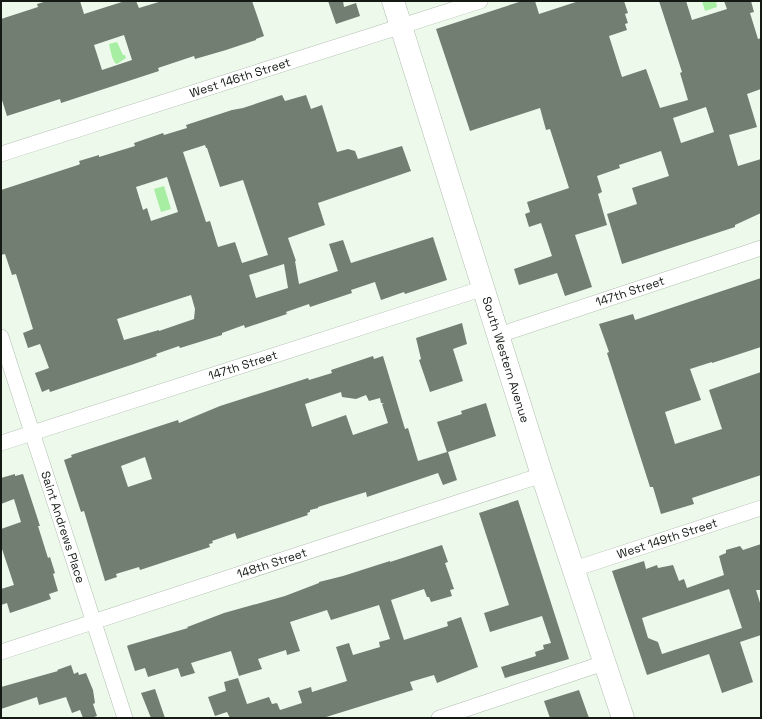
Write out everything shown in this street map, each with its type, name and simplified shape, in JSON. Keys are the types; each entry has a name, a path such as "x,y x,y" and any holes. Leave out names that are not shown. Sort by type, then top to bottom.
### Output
{"main road":[{"name":"South Western Avenue","path":"393,1 542,475 623,718"}],"street":[{"name":"West 146th Street","path":"1,154 480,1"},
{"name":"147th Street","path":"499,335 761,248"},
{"name":"147th Street","path":"1,443 484,288"},
{"name":"Saint Andrews Place","path":"1,337 125,718"},
{"name":"148th Street","path":"1,652 542,475"},
{"name":"West 149th Street","path":"574,569 761,508"},
{"path":"439,718 604,663"}],"shaded area":[{"path":"702,1 716,1 717,7 705,11"},
{"path":"117,42 126,58 117,64 112,57 109,44"},
{"path":"164,186 171,209 161,212 154,189"}],"building":[{"path":"47,1 80,1 84,14 125,1 136,1 139,8 162,1 252,1 264,36 226,50 195,59 194,56 158,68 159,71 61,103 60,99 7,116 1,97 1,19 38,7 37,4","holes":["124,35 132,60 102,70 94,45"]},
{"path":"328,1 343,1 344,7 356,3 360,16 336,24"},
{"path":"522,1 535,1 539,14 579,1 624,1 628,13 625,14 628,23 625,24 627,30 609,36 622,77 646,69 660,108 688,100 680,73 682,72 659,1 686,1 692,20 727,9 724,1 751,1 754,12 750,13 758,39 761,38 761,89 747,94 757,127 729,135 738,166 761,159 761,213 735,225 735,227 622,264 607,214 637,204 632,188 669,176 661,151 619,165 620,168 597,176 602,192 598,194 607,225 575,235 592,287 565,296 557,273 519,285 514,269 552,256 541,223 529,227 525,214 530,212 527,202 569,188 550,129 546,130 540,108 470,131 436,29","holes":["706,107 714,132 681,143 673,118"]},
{"path":"282,95 285,101 306,95 311,109 322,105 337,152 348,149 355,151 358,159 402,146 411,171 318,203 325,225 288,238 296,261 299,284 338,271 329,244 343,240 351,263 433,237 447,280 405,294 404,292 381,300 375,282 351,290 352,293 310,307 309,304 286,312 287,314 245,328 244,325 222,333 222,335 180,348 179,346 134,364 50,392 49,389 42,392 35,373 49,368 40,344 28,348 23,333 33,329 16,274 12,275 5,254 1,255 1,190 78,165 80,164 79,161 99,155 99,157 135,146 134,143 163,133 164,135 187,128 186,125 232,110 243,108","holes":["205,145 220,187 243,180 268,255 242,263 235,242 218,247 210,221 206,222 183,152","167,177 178,212 151,221 147,208 143,210 136,187","284,264 288,288 256,298 249,275","191,295 195,309 194,319 159,331 124,340 117,319"]},
{"path":"761,278 761,347 690,369 701,400 665,412 675,444 722,429 709,390 761,372 761,475 692,498 694,504 661,514 653,487 650,487 599,324 633,314 635,320"},
{"path":"462,323 467,344 453,349 463,381 430,392 419,360 421,359 416,338"},
{"path":"373,356 374,359 383,356 405,429 408,428 418,461 447,452 437,422 462,414 461,411 486,403 496,436 448,452 457,480 443,485 438,473 367,497 366,492 318,507 310,510 310,512 307,513 308,515 237,539 235,533 212,541 213,543 209,544 210,547 140,570 139,567 116,574 117,577 105,581 84,511 81,512 64,460 72,457 71,455 178,420 179,423 220,406 308,378 309,380 332,373 331,370","holes":["341,392 342,397 356,399 366,395 369,401 380,398 381,403 384,403 382,404 388,423 353,435 346,415 312,427 305,404","145,457 152,479 128,487 121,466"]},
{"path":"15,474 15,476 23,474 40,526 38,526 48,558 50,557 55,573 53,574 58,591 49,594 51,599 10,613 7,603 1,605 1,589 14,585 1,546 1,529 21,522 14,499 1,504 1,478"},
{"path":"518,500 569,659 505,678 501,667 536,656 535,652 544,649 543,645 551,643 542,616 490,632 484,613 509,605 479,513"},
{"path":"761,544 761,590 756,590 761,606 761,635 740,642 753,682 722,693 709,654 647,675 612,571 644,561 646,569 657,565 658,568 673,565 679,581 684,579 687,588 724,575 719,556 726,553 726,550 740,546 743,550","holes":["729,589 742,628 662,654 658,642 648,638 642,618"]},
{"path":"442,545 448,562 445,563 454,589 450,590 452,596 431,602 424,589 391,600 404,640 448,626 447,622 461,617 478,667 437,683 434,675 410,682 413,690 323,718 230,718 227,712 215,716 208,697 226,691 224,682 238,678 247,704 269,697 272,704 277,703 280,710 302,703 298,691 311,687 312,692 347,681 336,647 349,643 353,655 380,647 379,642 390,639 379,605 331,620 327,610 290,622 300,651 287,655 286,650 258,659 262,669 239,676 231,651 191,663 195,673 181,677 178,668 148,677 145,668 135,671 127,646 129,645 188,628 187,627 224,613 285,596 319,582 390,562"},
{"path":"71,665 74,674 78,672 79,675 86,673 93,690 95,703 93,704 97,716 83,718 80,710 72,713 66,697 39,705 37,697 1,709 1,687 58,671 57,670"},
{"path":"155,689 165,718 151,718 141,693"},
{"path":"579,690 589,718 550,718 544,701"}]}
